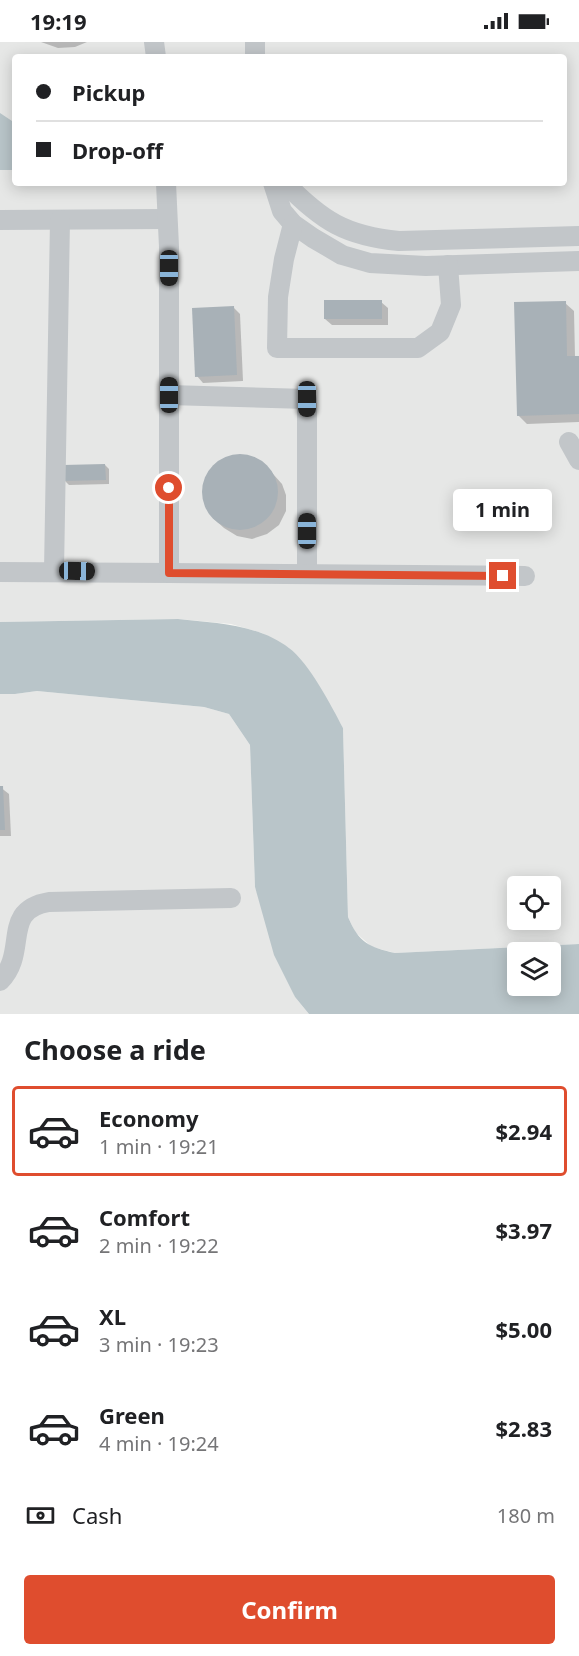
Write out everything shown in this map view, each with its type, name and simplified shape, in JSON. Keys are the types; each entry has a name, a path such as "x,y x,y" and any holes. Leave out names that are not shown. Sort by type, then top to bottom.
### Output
{"street":[{"path":"166,186 169,573"},
{"path":"274,186 282,211 293,224 342,255 370,263 397,266 579,261"},
{"path":"288,186 305,204 324,218 347,230 373,238 399,241 579,236"},
{"path":"0,220 167,219"},
{"path":"54,571 60,220"},
{"path":"293,224 278,297 277,348 418,348 440,332 451,305 448,265"},
{"path":"169,395 307,399 306,574"},
{"path":"569,442 579,460"},
{"path":"0,572 525,576"},
{"path":"0,981 9,970 13,928 20,913 32,904 231,898"}],"shaded area":[{"path":"0,42 579,42 579,944 507,942 507,948 395,953 372,947 355,932 348,917 343,728 312,676 289,648 262,633 231,624 178,619 0,622"},
{"path":"0,113 12,121 12,170 0,170"},
{"path":"178,619 236,626 277,640 297,655 312,674 343,728 348,917 356,933 372,946 395,953 507,948 507,996 561,996 561,945 579,944 579,1014 309,1014 295,997 274,955 255,887 250,745 229,714 204,707 37,691 0,694 0,622"},
{"path":"37,691 204,707 229,714 250,745 255,887 295,997 309,1014 0,1014 0,694"}],"building":[{"path":"324,300 382,300 382,319 324,319"},
{"path":"566,301 567,356 579,356 579,414 517,416 514,302"},
{"path":"234,306 237,375 195,377 192,308"},
{"path":"240,454 255,457 267,465 275,477 278,492 275,507 267,519 255,527 240,530 225,527 213,519 205,507 202,492 205,477 213,465 225,457"},
{"path":"105,464 106,480 63,481 63,465"},
{"path":"0,786 3,786 5,830 0,830"}],"route":[{"path":"169,488 169,573 503,576"}]}
